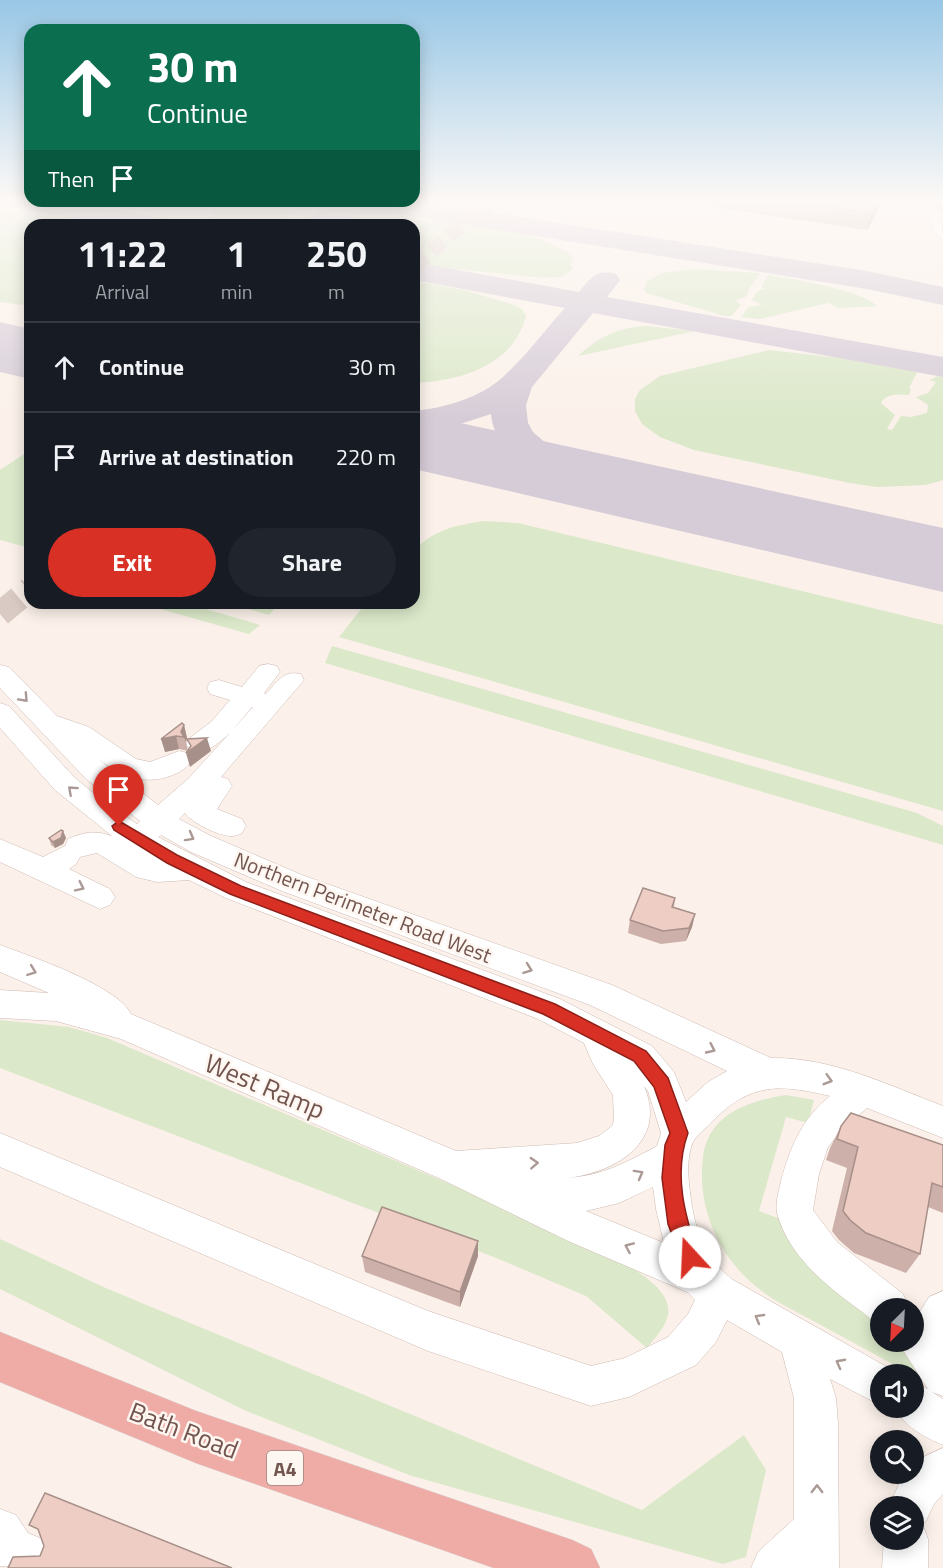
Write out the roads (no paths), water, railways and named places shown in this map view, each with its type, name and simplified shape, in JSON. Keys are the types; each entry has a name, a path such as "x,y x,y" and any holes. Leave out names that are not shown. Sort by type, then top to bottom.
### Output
{"highway":[{"name":"Bath Road","path":"1,1355 196,1437 572,1568"}],"street":[{"path":"149,830 189,762 228,731 247,697 267,672"},
{"name":"Northern Perimeter Road West","path":"0,673 149,830 190,869 236,890 549,1009 640,1056 662,1083 676,1145 671,1178 678,1224 690,1257 710,1287"},
{"path":"247,697 292,680"},
{"name":"Northern Perimeter Road West","path":"0,711 74,792 149,830 601,995 719,1053 770,1073"},
{"path":"47,723 79,732 130,768 189,762"},
{"path":"189,762 199,813 232,826"},
{"path":"0,850 63,858 97,841 105,843 147,869 164,872 190,869"},
{"path":"63,858 100,897"},
{"path":"0,958 85,994 128,1027"},
{"name":"West Ramp","path":"0,1004 64,1009 128,1027 454,1167 581,1228 624,1244 710,1287 799,1341 870,1380"},
{"path":"454,1167 568,1162 604,1152 622,1140 631,1118 632,1105 629,1092 605,1054 596,1033"},
{"path":"770,1073 810,1075 831,1080 943,1122"},
{"name":"West Ramp","path":"522,1198 584,1194 621,1185 676,1145 718,1092 745,1078 770,1073"},
{"path":"862,1092 828,1118 808,1147 796,1196 795,1213 808,1236 829,1261 876,1298"},
{"path":"0,1150 428,1331 591,1386 629,1377 682,1351 702,1328 710,1287"},
{"path":"926,1352 943,1311"},
{"path":"774,1568 817,1548 815,1398 799,1341"},
{"path":"924,1411 943,1424"},
{"path":"916,1496 922,1484 934,1473 943,1469"},
{"path":"0,1531 12,1549 36,1559"},
{"path":"905,1568 906,1550"}],"tunnel":[{"path":"0,614 24,594"}]}
